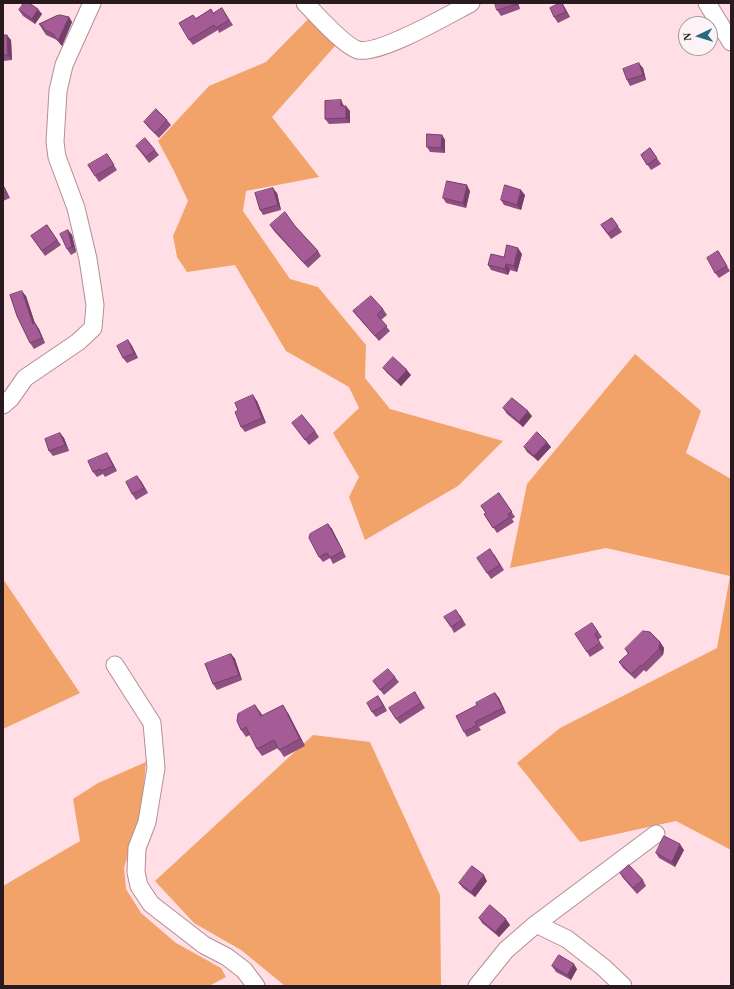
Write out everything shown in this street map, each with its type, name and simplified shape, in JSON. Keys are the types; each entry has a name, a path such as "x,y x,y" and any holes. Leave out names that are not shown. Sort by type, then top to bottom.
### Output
{"street":[{"path":"3,405 25,378 78,342 93,328 95,305 88,259 76,208 57,157 55,142 58,91 64,65 92,3"},
{"path":"305,3 348,44 358,50 370,50 413,34 471,3"},
{"path":"707,3 731,42"},
{"path":"116,665 152,723 156,768 147,822 137,848 136,872 139,886 151,904 204,945 227,957 244,970 256,986"},
{"path":"477,986 506,950 536,924 656,834"},
{"path":"536,924 567,939 603,967 623,986"}],"shaded area":[{"path":"319,8 343,37 272,117 319,177 246,191 243,211 290,279 318,287 366,345 365,378 390,409 503,441 458,486 365,540 349,497 359,477 333,433 359,408 349,387 286,351 235,265 187,272 177,257 173,236 188,201 158,141 209,86 266,62"},
{"path":"635,354 701,411 686,453 731,479 731,850 676,821 580,842 517,763 560,728 717,648 730,576 606,548 510,568 527,484"},
{"path":"3,579 80,693 3,729"},
{"path":"313,735 370,742 440,895 441,986 285,986 241,950 194,923 155,881"},
{"path":"146,762 142,808 124,868 126,889 141,913 176,943 221,968 226,977 209,986 3,986 3,886 80,841 73,799 98,783"}],"building":[{"path":"24,3 29,3 38,9 32,19 19,10"},
{"path":"495,3 516,3 517,4 497,10"},
{"path":"562,3 566,12 554,17 550,8"},
{"path":"222,8 229,20 216,28 214,25 189,40 179,23 193,15 196,19 211,9 213,13"},
{"path":"60,15 69,17 58,41 53,34 43,29 44,27 39,24"},
{"path":"3,35 7,35 8,55 3,55"},
{"path":"639,63 643,75 627,80 623,69"},
{"path":"341,100 341,106 346,106 346,118 325,119 325,101"},
{"path":"156,109 167,120 155,133 144,122"},
{"path":"427,134 442,135 441,148 427,147"},
{"path":"145,138 155,150 146,157 136,146"},
{"path":"650,148 657,158 647,165 641,155"},
{"path":"107,154 114,165 95,176 88,165"},
{"path":"447,181 467,185 463,203 443,198"},
{"path":"505,185 521,190 517,205 501,200"},
{"path":"3,186 6,192 3,194"},
{"path":"273,188 278,205 260,210 255,193"},
{"path":"285,212 295,226 318,251 304,263 270,225"},
{"path":"612,218 618,226 608,234 601,225"},
{"path":"47,225 57,240 42,251 31,236"},
{"path":"68,230 72,247 67,249 60,234"},
{"path":"507,245 518,248 514,266 506,264 505,269 488,265 491,254 504,257"},
{"path":"718,251 727,266 715,273 707,258"},
{"path":"22,291 33,324 35,323 42,338 30,343 17,316 10,295"},
{"path":"371,296 383,309 377,315 387,326 375,336 353,311"},
{"path":"128,340 134,353 123,358 117,346"},
{"path":"393,357 407,370 397,381 383,368"},
{"path":"253,395 262,418 241,427 235,412 238,410 235,403"},
{"path":"512,398 528,411 519,422 503,408"},
{"path":"302,415 315,431 305,440 292,423"},
{"path":"537,432 547,442 534,456 524,447"},
{"path":"60,433 65,445 49,451 45,439"},
{"path":"107,453 113,466 101,471 100,469 93,472 88,461"},
{"path":"137,476 144,488 132,494 126,482"},
{"path":"499,493 512,512 508,514 510,517 493,528 481,506"},
{"path":"328,524 343,551 330,558 327,553 319,557 309,538 310,534"},
{"path":"490,549 500,565 487,573 477,558"},
{"path":"456,610 462,620 451,627 444,617"},
{"path":"592,623 598,632 595,634 600,643 587,652 575,634"},
{"path":"643,631 650,632 660,642 659,649 642,666 641,665 631,674 619,662 629,653 625,649"},
{"path":"231,654 239,675 213,684 205,664"},
{"path":"388,669 395,677 380,690 373,681"},
{"path":"415,692 421,703 396,719 389,708"},
{"path":"495,693 503,708 475,722 477,725 464,732 456,716"},
{"path":"378,696 383,706 372,712 367,703"},
{"path":"255,705 261,716 283,705 300,739 279,750 274,740 257,749 246,727 241,730 237,721 238,714"},
{"path":"664,836 680,844 672,862 656,853"},
{"path":"629,865 643,880 633,888 620,873"},
{"path":"472,866 484,875 471,892 459,883"},
{"path":"490,905 506,919 495,932 479,918"},
{"path":"559,955 574,964 567,975 552,966"}]}
